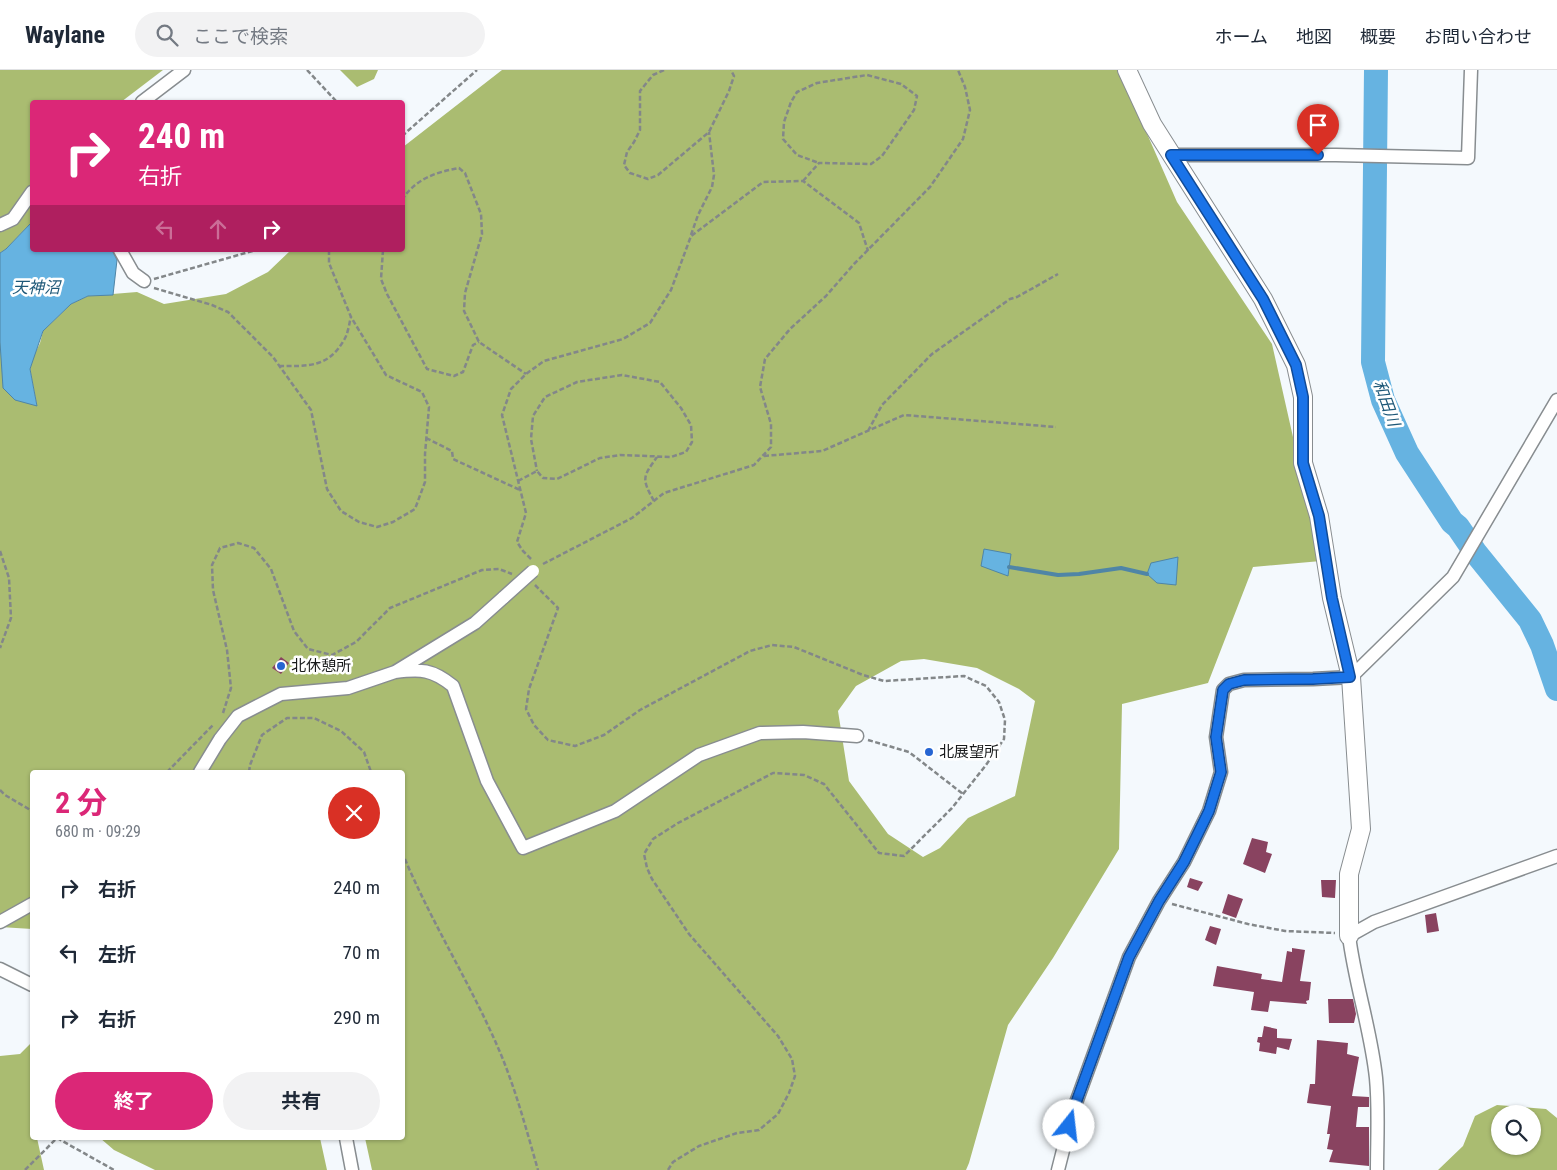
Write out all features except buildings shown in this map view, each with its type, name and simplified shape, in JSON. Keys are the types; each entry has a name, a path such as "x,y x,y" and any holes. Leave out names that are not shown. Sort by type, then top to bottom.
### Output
{"street":[{"path":"145,100 184,70"},
{"path":"1127,70 1152,124 1263,299 1296,365 1303,397 1303,463 1319,516 1332,598 1350,677 1362,829 1349,874 1349,936 1376,1079 1377,1170"},
{"path":"1171,155 1336,155 1468,158 1471,70"},
{"path":"0,225 13,219 30,195"},
{"path":"121,252 133,273 144,281"},
{"path":"1058,1170 1073,1111 1129,957 1159,901 1184,862 1209,811 1221,772 1216,737 1223,690 1229,684 1244,680 1350,677 1454,577 1557,400"},
{"path":"201,770 220,739 238,716 281,694 348,688 395,672 475,622 534,573"},
{"path":"395,672 420,670 441,676 453,686 487,781 524,848 616,811 699,755 760,733 803,732 857,736"},
{"path":"1349,936 1374,922 1557,856"},
{"path":"0,922 30,905"},
{"path":"0,969 30,984"},
{"path":"346,1140 352,1170"}],"path":[{"path":"307,70 335,100"},
{"path":"405,133 477,70"},
{"path":"664,70 653,75 640,91 640,130 627,152 624,165 630,173 648,179 658,175 709,132 734,76 731,70"},
{"path":"534,573 632,518 664,493 754,465 771,448 771,424 760,388 765,359 790,329 826,296 930,187 963,138 970,110 965,87 958,70"},
{"path":"803,181 819,163 871,164 882,156 914,110 917,96 901,84 867,75 817,83 797,92 791,102 784,122 782,139 798,155 819,163"},
{"path":"668,1170 673,1162 699,1146 737,1133 759,1130 778,1114 795,1076 792,1059 778,1036 689,934 652,879 644,854 653,838 773,773 804,775 824,784 879,853 904,856 946,814 986,765 1004,739 1006,720 999,702 986,686 964,676 884,680 863,675 794,647 772,645 750,651 640,710 604,735 575,746 548,740 534,724 526,709 529,689 558,608 537,586 534,573 518,542 526,513 502,415 512,389 526,374 544,360 623,339 650,323 671,290 698,215 712,187 714,175 709,132"},
{"path":"405,197 423,178 459,168 465,173 481,214 482,234 465,293 464,311 479,342 526,374"},
{"path":"691,236 763,182 803,181 859,223 868,250"},
{"path":"144,281 249,252"},
{"path":"144,281 151,287 212,305 228,312 272,357 311,410 327,490 341,511 359,522 378,527 393,522 415,509 425,482 429,407 422,392 386,375 351,317 329,263 329,252"},
{"path":"383,252 382,279 384,286 427,369 454,376 463,372 473,345 479,342"},
{"path":"868,431 882,405 932,354 1010,299 1058,274"},
{"path":"279,366 316,364 329,358 344,339 351,317"},
{"path":"622,374 660,382 681,408 690,425 692,442 686,452 671,457 620,455 600,458 557,479 543,478 537,471 531,439 534,416 545,397 577,382 622,374"},
{"path":"763,456 822,451 904,415 1056,427"},
{"path":"426,438 452,451 453,459 521,490"},
{"path":"654,501 645,486 646,474 658,457"},
{"path":"518,482 537,471"},
{"path":"222,716 231,688 227,650 213,590 212,565 220,548 238,543 254,548 271,569 294,630 308,650 332,655 356,642 390,608 482,570 499,569 514,576"},
{"path":"0,551 10,578 11,618 0,648"},
{"path":"249,770 262,735 287,718 314,718 341,731 364,752 370,770"},
{"path":"169,770 216,722"},
{"path":"857,736 909,752 963,794"},
{"path":"0,790 30,810"},
{"path":"405,859 502,1057 513,1085 538,1170"},
{"path":"1159,901 1248,924 1285,931 1332,933 1349,936"},
{"path":"25,1170 55,1140"},
{"path":"61,1140 114,1170"}],"green space":[{"path":"0,70 163,70 124,100 30,100 30,224 0,253"},
{"path":"340,70 378,70 374,79 357,87"},
{"path":"502,70 1119,70 1177,202 1272,344 1321,561 1253,567 1208,683 1122,704 1119,849 1053,958 1008,1025 966,1170 372,1170 365,1140 405,1140 405,770 30,770 30,929 0,927 0,342 37,406 30,369 33,357 40,343 43,331 71,304 88,296 137,292 164,304 226,294 268,272 289,252 405,252 405,145","holes":["924,659 977,668 1019,689 1035,701 1015,796 968,818 940,848 923,857 888,834 849,781 838,711 856,686 901,661"]},
{"path":"30,1044 30,1140 37,1140 44,1170 0,1170 0,1056 20,1054"},
{"path":"1491,1108 1491,1155 1541,1155 1541,1109 1546,1109 1557,1118 1557,1170 1438,1170 1463,1146 1475,1116"},
{"path":"102,1140 320,1140 327,1170 155,1170 114,1150"}],"water":[{"name":"天神沼","path":"30,224 30,252 113,252 117,260 113,295 88,296 71,304 43,331 30,369 37,406 15,400 3,388 0,342 0,253"},
{"path":"984,549 1011,554 1008,576 981,566"},
{"path":"1178,557 1176,585 1157,583 1147,574 1151,563"}],"waterway":[{"name":"和田川","path":"1376,70 1373,362 1383,400 1407,453 1452,522 1458,527 1475,552 1530,620 1542,645 1557,689"},
{"path":"1009,567 1058,575 1121,568 1147,574"}],"place":[{"name":"北休憩所","path":"281,666"},
{"name":"北展望所","path":"929,752"}],"route":[{"path":"1069,1126 1129,957 1159,901 1184,862 1209,811 1221,772 1216,737 1223,690 1229,684 1244,680 1350,677 1332,598 1319,516 1303,463 1303,397 1296,365 1263,299 1171,155 1318,155"}]}
